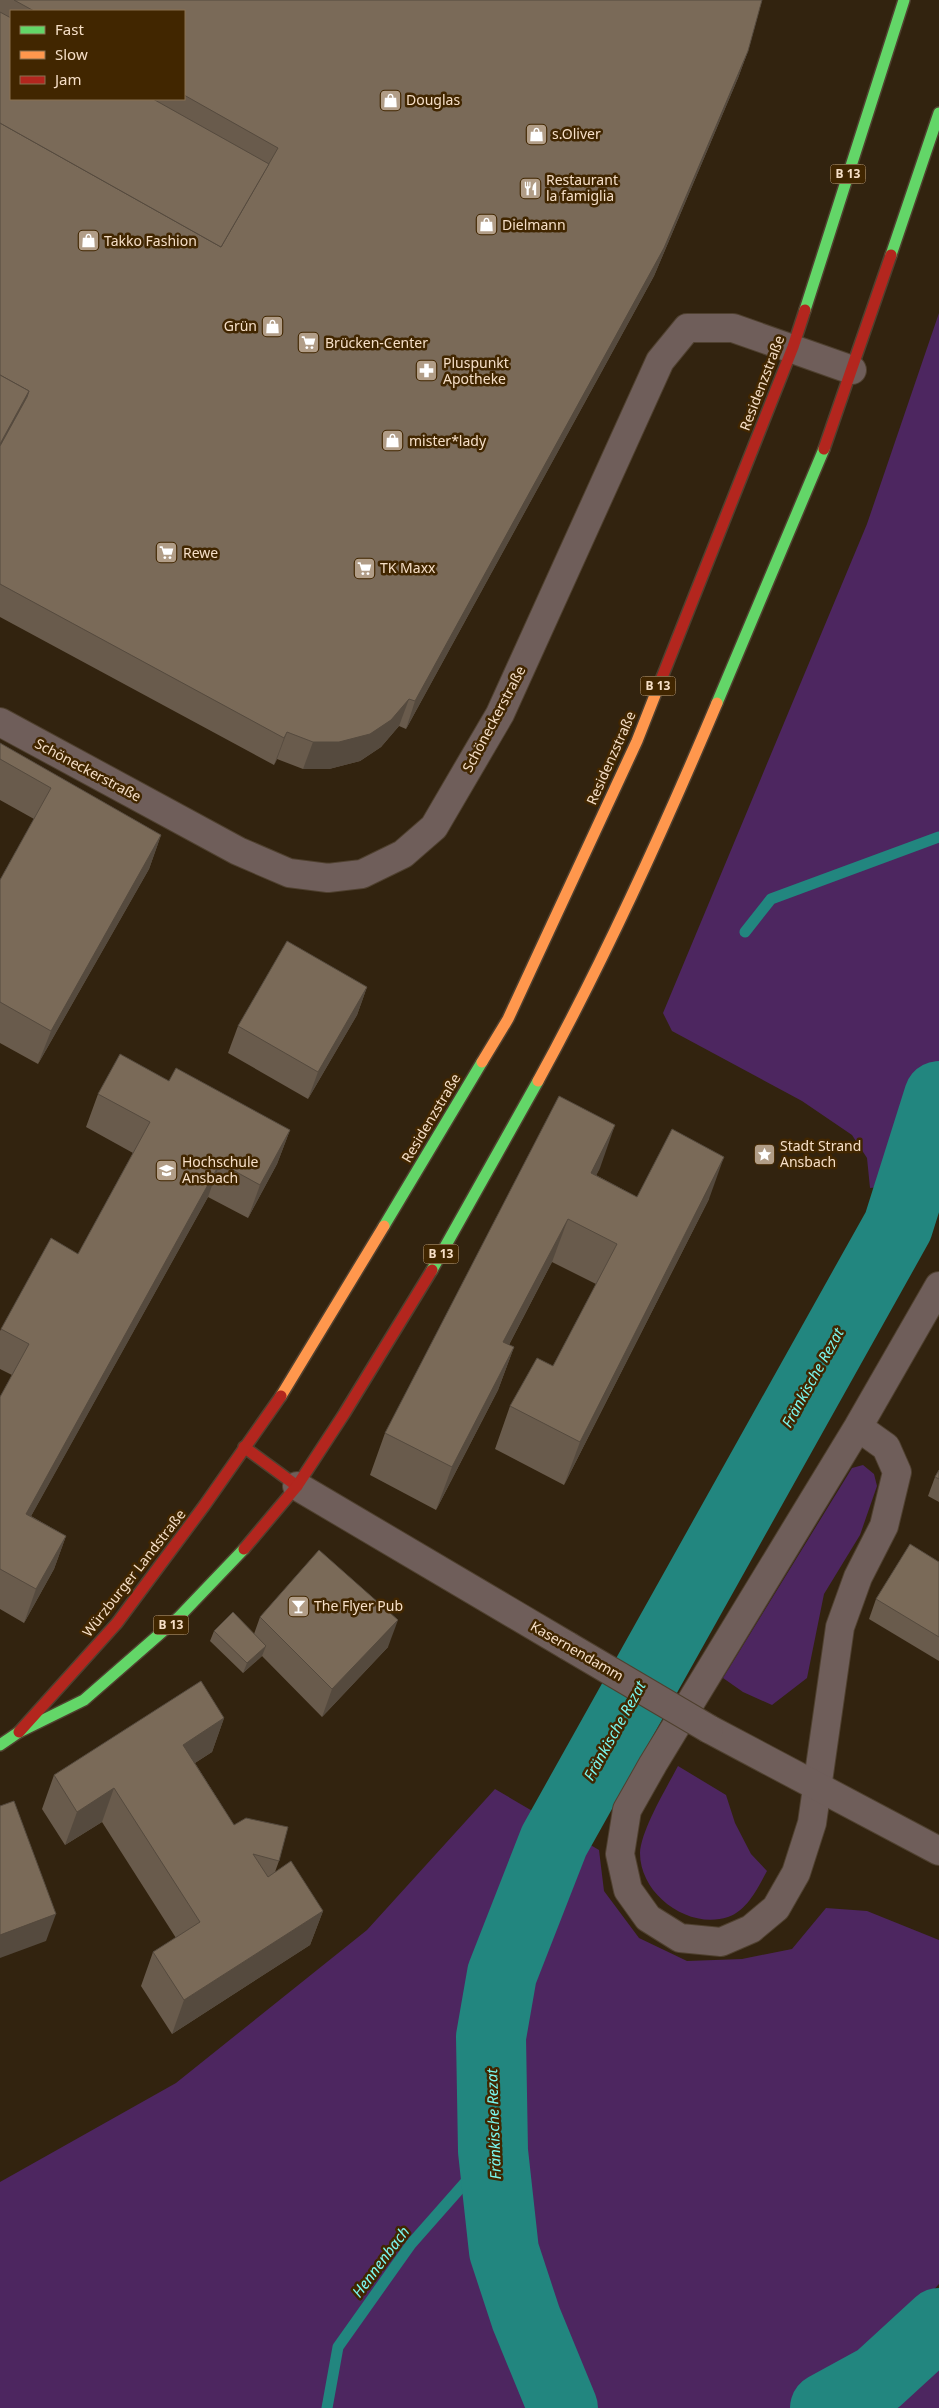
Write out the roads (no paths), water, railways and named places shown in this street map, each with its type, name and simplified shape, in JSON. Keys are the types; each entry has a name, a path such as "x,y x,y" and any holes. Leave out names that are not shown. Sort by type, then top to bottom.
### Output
{"main road":[{"name":"Residenzstraße","path":"244,1447 309,1354 508,1019 636,741 793,347 904,0"},
{"name":"B 13","path":"297,1486 344,1414 445,1248 574,1015 684,779 822,456 939,113"},
{"path":"244,1447 297,1486"},
{"name":"Würzburger Landstraße","path":"18,1732 117,1623 204,1506 244,1447"},
{"name":"Würzburger Landstraße","path":"0,1745 18,1732 84,1700 178,1618 231,1565 297,1486"}],"street":[{"name":"Schöneckerstraße","path":"0,722 238,851 289,872 328,878 362,874 403,854 434,827 458,788 500,714 660,361 686,328 733,328 793,347 852,370"},
{"path":"858,1427 886,1446 896,1472 884,1526 858,1577 840,1627 812,1823 796,1874 776,1908 751,1929 721,1942 680,1938 648,1918 628,1890 620,1854 628,1810 653,1764 858,1427 939,1286"},
{"name":"Kasernendamm","path":"297,1486 709,1729 939,1851"}],"waterway":[{"path":"745,932 771,899 939,837"},
{"name":"Fränkische Rezat","path":"563,2408 526,2318 504,2251 493,2151 491,2037 502,1974 554,1841 898,1226 939,1096"},
{"name":"Hennenbach","path":"327,2408 338,2347 411,2244 493,2151"},
{"name":"Fränkische Rezat","path":"825,2408 878,2379 939,2323"}],"place":[{"name":"Douglas","path":"390,100"},
{"name":"s.Oliver","path":"536,134"},
{"name":"Restaurant la famiglia","path":"530,188"},
{"name":"Dielmann","path":"486,225"},
{"name":"Takko Fashion","path":"88,241"},
{"name":"Grün","path":"273,326"},
{"name":"Brücken-Center","path":"309,343"},
{"name":"Pluspunkt Apotheke","path":"427,371"},
{"name":"mister*lady","path":"393,441"},
{"name":"Rewe","path":"167,553"},
{"name":"TK Maxx","path":"364,568"},
{"name":"Stadt Strand Ansbach","path":"764,1154"},
{"name":"Hochschule Ansbach","path":"166,1170"},
{"name":"The Flyer Pub","path":"298,1606"}]}
